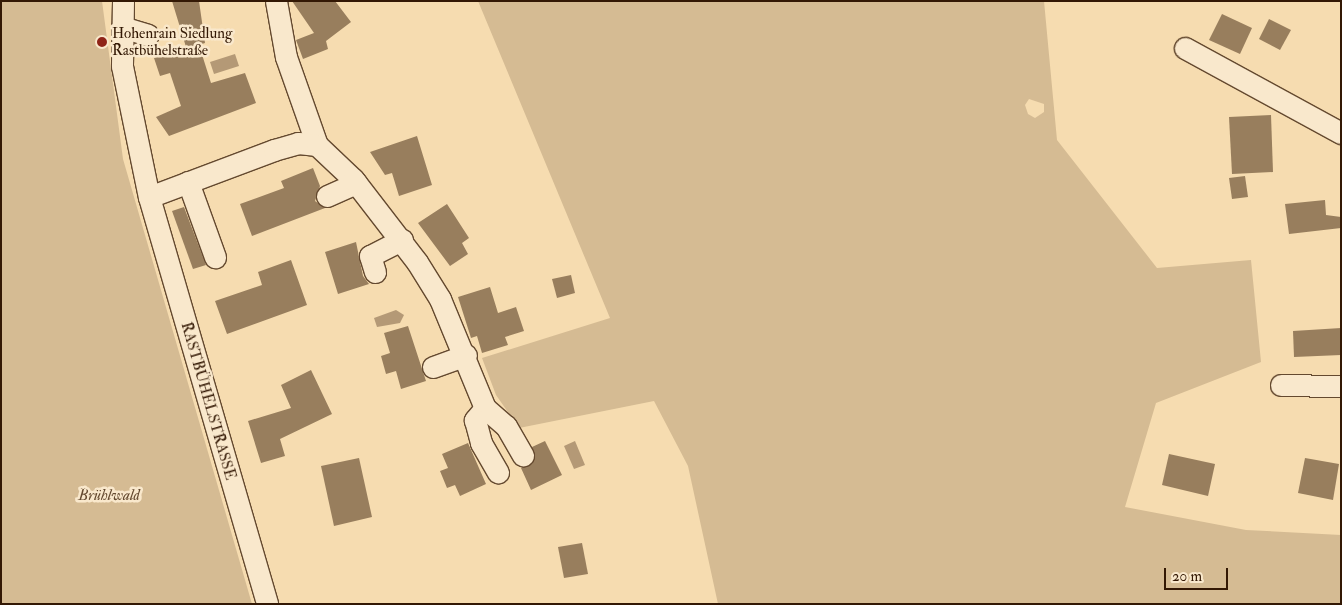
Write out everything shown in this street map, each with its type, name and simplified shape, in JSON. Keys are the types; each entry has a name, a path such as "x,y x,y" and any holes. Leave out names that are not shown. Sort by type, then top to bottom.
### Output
{"street":[{"name":"RASTBÜHELSTRASSE","path":"123,1 122,66 149,197 267,604"},
{"path":"276,1 286,57 317,145"},
{"path":"122,27 148,34"},
{"path":"1185,48 1341,133"},
{"path":"149,197 298,143 317,145 359,177 402,240 440,299 466,355 485,408 506,426 523,456"},
{"path":"327,196 359,177"},
{"path":"188,182 215,257"},
{"path":"375,272 370,256 402,240"},
{"path":"433,367 466,355"},
{"path":"1281,385 1341,386"},
{"path":"485,408 475,420 481,443 498,473"}],"green space":[{"name":"Brühlwald","path":"1,1 102,1 123,159 252,604 1,604"},
{"path":"478,1 1044,1 1057,140 1157,268 1251,260 1261,362 1156,403 1125,507 1246,530 1341,535 1341,604 718,604 688,466 654,401 519,428 496,395 482,358 610,318","holes":["1029,99 1044,104 1044,112 1035,118 1028,114 1025,105"]}],"shaded area":[{"path":"235,54 239,66 214,74 210,62"},
{"path":"396,310 404,315 400,323 377,327 374,318"},
{"path":"575,441 585,465 574,469 564,446"}],"building":[{"path":"172,1 199,1 205,43 199,45 211,83 245,73 256,103 169,136 156,117 181,106 170,73 160,76 154,58 186,47"},
{"path":"292,1 335,1 351,22 326,41 328,49 303,59 296,40 314,33"},
{"path":"1222,14 1252,28 1240,54 1209,40"},
{"path":"1269,19 1291,30 1280,50 1259,39"},
{"path":"1271,115 1273,172 1232,174 1229,117"},
{"path":"417,136 432,185 399,196 392,173 385,175 370,152"},
{"path":"313,168 320,186 315,201 325,208 252,236 240,204 284,188 281,181"},
{"path":"1245,176 1248,197 1232,199 1229,178"},
{"path":"1325,200 1326,215 1341,217 1341,228 1289,234 1285,204"},
{"path":"447,204 469,238 462,243 468,254 450,266 418,223"},
{"path":"184,207 206,265 193,269 172,211"},
{"path":"356,242 363,276 369,284 338,294 325,252"},
{"path":"291,260 307,305 227,334 215,301 262,285 258,272"},
{"path":"571,275 575,293 557,298 552,279"},
{"path":"490,287 498,313 516,307 524,331 505,337 508,345 482,353 477,336 471,338 458,297"},
{"path":"408,326 426,381 401,389 396,371 386,374 381,356 390,353 384,333"},
{"path":"1341,328 1341,355 1294,357 1293,331"},
{"path":"311,370 332,414 280,439 285,456 261,463 248,421 291,408 281,385"},
{"path":"545,441 562,475 531,490 521,468 533,463 532,447"},
{"path":"468,443 486,484 460,496 455,485 447,488 440,471 448,468 442,454"},
{"path":"1169,454 1215,464 1208,496 1162,485"},
{"path":"359,458 372,517 334,526 321,466"},
{"path":"1305,458 1339,464 1333,500 1298,493"},
{"path":"582,543 588,574 564,578 558,547"}],"place":[{"name":"Hohenrain Siedlung Rastbühelstraße","path":"102,42"}]}
